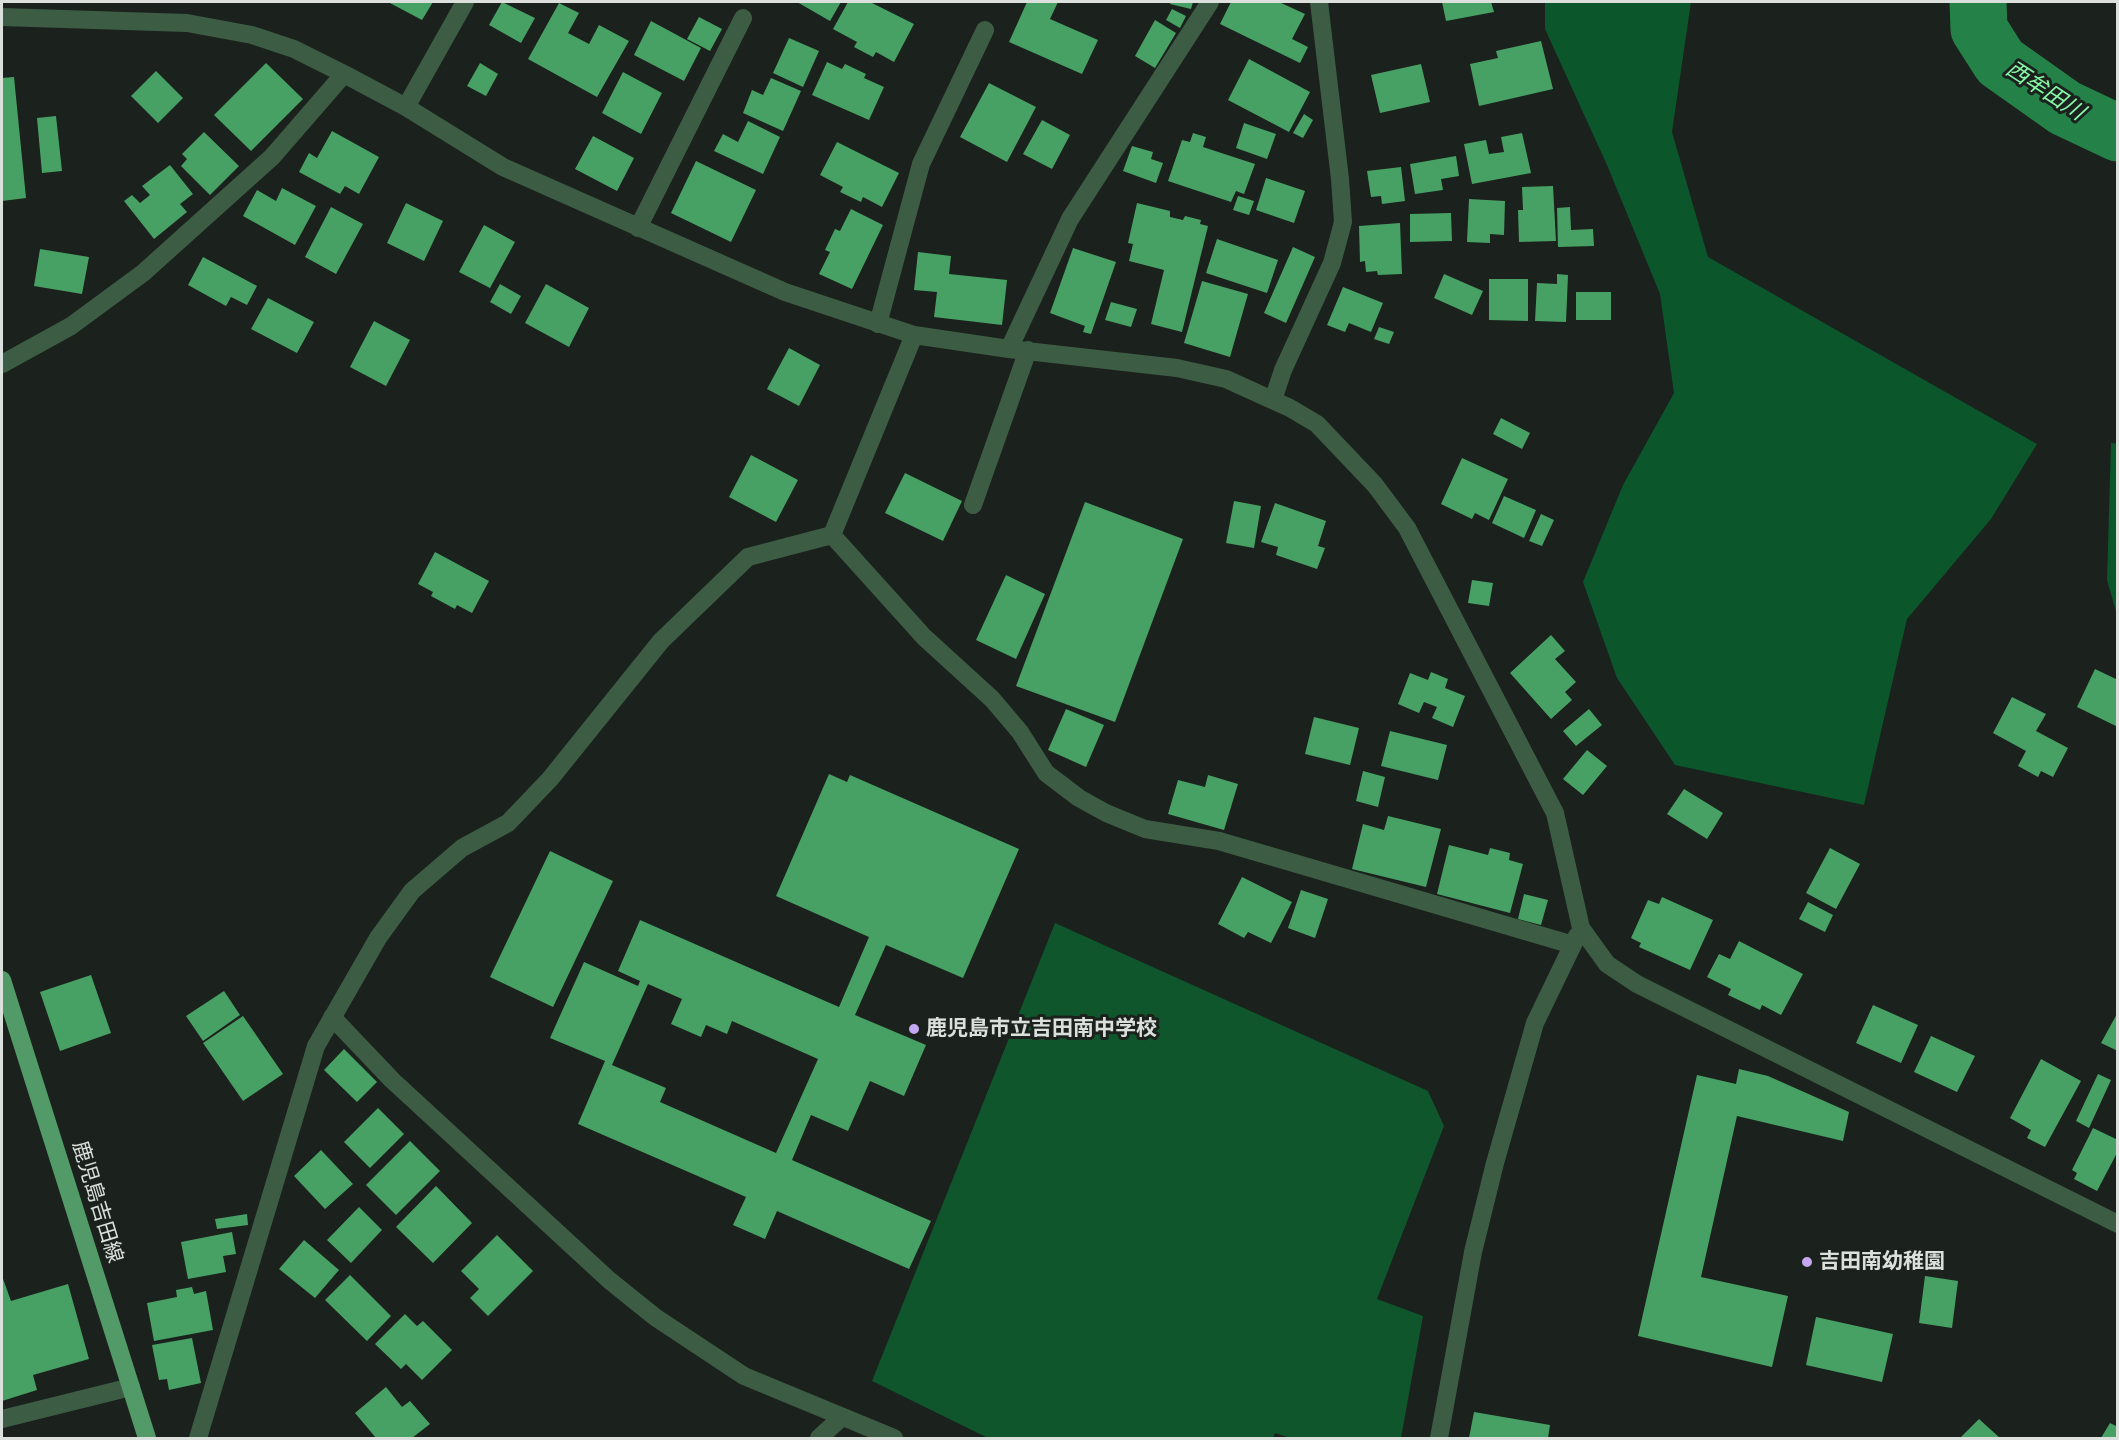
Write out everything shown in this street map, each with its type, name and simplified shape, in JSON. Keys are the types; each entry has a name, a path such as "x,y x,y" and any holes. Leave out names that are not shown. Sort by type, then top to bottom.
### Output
{"main road":[{"name":"鹿児島吉田線","path":"2,980 147,1438"}],"street":[{"path":"406,107 465,2"},
{"path":"1009,349 1070,219 1210,2"},
{"path":"1273,400 1283,369 1332,263 1343,222 1319,2"},
{"path":"2,17 187,23 252,35 294,49 344,74 406,107 503,167 785,292 914,335 1009,349 1177,368 1226,379 1273,400 1317,424 1375,485 1407,528 1555,813 1577,937 1535,1023 1495,1163 1473,1252 1439,1438"},
{"path":"638,228 743,18"},
{"path":"878,324 921,164 985,30"},
{"path":"2,364 71,326 143,273 272,157 344,74"},
{"path":"832,535 914,335"},
{"path":"973,505 1028,350"},
{"path":"832,535 924,637 992,699 1020,732 1046,773 1097,808 1145,829 1219,841 1577,937 1607,964 1636,984 2118,1224"},
{"path":"198,1438 316,1046 378,938 412,891 462,848 508,823 550,779 661,641 748,557 832,535"},
{"path":"332,1017 392,1080 609,1280 655,1317 744,1376 894,1438"},
{"path":"2,1419 131,1387"},
{"path":"819,1438 842,1417"}],"green space":[{"path":"1545,2 1691,2 1672,132 1708,257 2037,444 1991,519 1907,619 1864,805 1675,765 1617,678 1583,582 1623,485 1674,393 1660,294 1607,165 1545,29"},
{"path":"2111,443 2118,444 2117,615 2107,580"},
{"path":"1055,923 1428,1091 1444,1126 1377,1299 1423,1316 1401,1438 1290,1438 1275,1433 1273,1438 988,1438 872,1381"}],"building":[{"path":"388,2 433,2 422,20"},
{"path":"502,2 535,18 521,43 489,25"},
{"path":"797,2 841,2 830,21"},
{"path":"848,2 870,2 914,24 894,62 876,52 873,57 854,47 857,42 833,29"},
{"path":"1027,2 1058,2 1050,19 1098,40 1082,74 1009,42"},
{"path":"1171,2 1193,2 1191,9 1170,4"},
{"path":"1231,2 1279,2 1305,14 1292,39 1308,47 1300,63 1220,24"},
{"path":"1442,2 1491,2 1494,12 1446,21"},
{"path":"559,3 579,13 568,33 589,44 599,25 629,41 597,97 528,59"},
{"path":"1172,9 1186,16 1180,28 1166,20"},
{"path":"699,17 722,29 710,51 687,39"},
{"path":"1155,20 1176,33 1155,68 1135,56"},
{"path":"651,21 701,48 684,81 634,55"},
{"path":"789,38 819,51 803,87 773,73"},
{"path":"1541,41 1553,89 1479,106 1470,64 1498,58 1496,51"},
{"path":"1249,59 1310,92 1289,132 1228,100"},
{"path":"827,62 842,69 845,64 866,74 864,78 884,87 869,120 812,95"},
{"path":"266,63 303,99 251,151 214,115"},
{"path":"480,63 498,74 486,96 467,86"},
{"path":"1421,64 1430,102 1380,113 1371,75"},
{"path":"156,71 183,98 158,123 131,96"},
{"path":"623,72 662,93 641,134 602,113"},
{"path":"14,77 26,198 2,201 2,78"},
{"path":"771,78 801,91 783,131 743,113 752,90 763,95"},
{"path":"989,83 1036,107 1007,162 960,137"},
{"path":"1304,114 1313,120 1303,138 1293,133"},
{"path":"56,116 62,171 42,173 37,118"},
{"path":"1042,120 1070,135 1052,169 1023,154"},
{"path":"748,121 780,137 763,174 714,151 723,134 738,142"},
{"path":"1244,123 1276,134 1267,159 1236,148"},
{"path":"332,131 379,157 359,194 345,186 340,194 299,172 309,153 317,158"},
{"path":"204,132 239,166 210,195 181,166 187,159 182,154"},
{"path":"1193,133 1206,137 1203,147 1255,164 1244,194 1236,191 1231,202 1168,181 1182,140 1190,142"},
{"path":"1522,133 1531,173 1472,184 1464,144 1486,140 1489,154 1504,152 1501,137"},
{"path":"593,136 634,158 617,191 575,169"},
{"path":"837,142 899,173 882,207 863,197 861,202 840,192 843,187 820,175"},
{"path":"1132,146 1153,152 1151,159 1163,163 1156,183 1123,171"},
{"path":"1456,156 1459,176 1441,179 1443,190 1415,194 1410,164"},
{"path":"696,161 756,190 731,242 671,213"},
{"path":"170,165 193,194 180,204 187,212 154,239 124,201 132,195 140,203 150,195 142,186"},
{"path":"1401,167 1405,201 1382,204 1381,196 1371,197 1367,171"},
{"path":"1266,178 1305,191 1294,223 1256,210"},
{"path":"1553,186 1556,241 1519,242 1518,210 1523,210 1522,187"},
{"path":"282,188 316,206 295,245 243,216 257,190 276,201"},
{"path":"1238,196 1254,201 1249,215 1233,210"},
{"path":"1469,199 1505,201 1504,235 1490,234 1490,243 1467,242"},
{"path":"406,203 443,221 424,261 387,243"},
{"path":"1137,203 1170,211 1170,217 1183,220 1185,216 1201,220 1200,224 1208,226 1182,332 1151,324 1164,270 1129,261 1133,244 1128,243"},
{"path":"331,207 363,224 336,274 305,257"},
{"path":"1570,207 1571,230 1593,229 1594,246 1558,247 1557,208"},
{"path":"851,209 883,225 852,289 819,274 830,252 825,250 835,229 840,231"},
{"path":"1451,213 1452,241 1410,242 1410,214"},
{"path":"1400,223 1402,274 1378,275 1377,271 1366,272 1365,261 1360,262 1359,226"},
{"path":"484,225 515,242 490,288 459,272"},
{"path":"1217,239 1278,260 1267,293 1206,273"},
{"path":"1293,247 1315,257 1286,323 1264,313"},
{"path":"1073,248 1116,262 1091,334 1083,332 1085,326 1050,313"},
{"path":"40,249 89,257 82,294 34,286"},
{"path":"918,252 951,256 949,274 1007,280 1002,325 934,317 937,292 914,290"},
{"path":"203,257 257,286 247,305 231,297 226,306 188,285"},
{"path":"1444,274 1483,291 1472,315 1434,298"},
{"path":"1557,274 1568,275 1566,322 1535,321 1537,283 1557,284"},
{"path":"1489,279 1528,279 1528,321 1489,320"},
{"path":"1202,281 1248,294 1230,357 1184,343"},
{"path":"500,284 521,296 511,314 490,302"},
{"path":"546,284 589,308 569,347 525,323"},
{"path":"1343,287 1383,303 1371,332 1349,323 1345,332 1327,325"},
{"path":"1576,292 1611,292 1611,320 1576,320"},
{"path":"268,298 314,322 297,353 251,329"},
{"path":"1111,302 1137,309 1131,327 1105,320"},
{"path":"374,321 410,340 386,386 350,367"},
{"path":"1379,327 1394,332 1389,344 1374,339"},
{"path":"789,348 820,365 799,406 767,389"},
{"path":"1501,418 1530,433 1522,449 1493,434"},
{"path":"751,455 798,480 776,522 729,497"},
{"path":"1462,458 1508,479 1489,520 1475,513 1472,519 1441,504"},
{"path":"905,473 962,501 943,541 885,513"},
{"path":"1504,496 1536,510 1524,538 1492,523"},
{"path":"1234,501 1261,506 1254,548 1226,543"},
{"path":"1085,502 1183,539 1115,722 1016,686"},
{"path":"1275,503 1326,521 1318,546 1325,548 1317,569 1276,555 1278,547 1261,542"},
{"path":"1541,514 1554,520 1542,546 1529,541"},
{"path":"435,552 489,581 472,613 457,605 455,609 431,596 433,592 418,584"},
{"path":"1006,575 1045,594 1016,659 976,640"},
{"path":"1472,580 1493,583 1489,606 1468,603"},
{"path":"1551,635 1565,651 1555,659 1576,682 1565,692 1572,700 1551,719 1510,673"},
{"path":"2095,669 2118,680 2118,727 2077,707"},
{"path":"1431,672 1448,679 1445,688 1465,696 1453,727 1432,718 1437,707 1424,702 1419,713 1398,704 1410,673 1428,680"},
{"path":"2012,697 2046,714 2036,731 2068,748 2053,777 2041,771 2038,777 2018,766 2026,751 1993,733"},
{"path":"1066,709 1104,725 1086,767 1048,750"},
{"path":"1589,709 1602,725 1576,746 1563,731"},
{"path":"1314,717 1359,728 1350,765 1305,754"},
{"path":"1390,731 1447,745 1438,780 1381,766"},
{"path":"1587,750 1607,766 1583,795 1563,779"},
{"path":"1363,771 1385,777 1378,807 1356,801"},
{"path":"829,774 847,782 850,775 1019,849 963,978 886,945 855,1015 926,1045 904,1096 870,1081 848,1131 811,1115 792,1160 931,1221 909,1269 777,1211 765,1239 733,1225 746,1197 578,1124 605,1061 550,1038 584,962 638,986 640,981 618,971 640,920 839,1007 869,937 776,896","holes":["648,984 682,999 671,1024 701,1037 706,1025 727,1034 732,1021 818,1059 776,1153 660,1102 666,1088 612,1065"]},
{"path":"1208,775 1238,784 1224,830 1168,814 1178,780 1205,787"},
{"path":"1684,789 1723,813 1707,839 1667,814"},
{"path":"1388,816 1441,829 1426,887 1352,869 1363,824 1384,830"},
{"path":"1449,845 1488,855 1490,848 1510,853 1509,860 1523,864 1510,913 1437,894"},
{"path":"1830,848 1860,864 1836,909 1806,893"},
{"path":"550,851 613,881 553,1007 490,977"},
{"path":"1242,877 1292,902 1271,943 1248,932 1244,938 1218,924"},
{"path":"1301,890 1328,899 1315,938 1288,928"},
{"path":"1524,894 1548,900 1541,925 1518,919"},
{"path":"1662,897 1713,920 1690,970 1639,947 1641,943 1631,938 1648,900 1659,904"},
{"path":"1808,902 1833,915 1825,932 1799,919"},
{"path":"1739,941 1803,974 1781,1015 1762,1005 1760,1010 1728,995 1731,989 1707,977 1719,954 1730,959"},
{"path":"91,975 111,1033 60,1051 40,992"},
{"path":"224,991 240,1015 203,1041 186,1016"},
{"path":"1873,1005 1918,1025 1901,1063 1856,1043"},
{"path":"2118,1012 2118,1051 2101,1043"},
{"path":"243,1016 283,1074 243,1101 203,1043"},
{"path":"1931,1036 1975,1056 1957,1092 1914,1072"},
{"path":"344,1049 377,1082 357,1102 324,1070"},
{"path":"2041,1059 2081,1081 2045,1147 2027,1138 2031,1130 2010,1118"},
{"path":"1739,1069 1768,1076 1849,1112 1843,1141 1737,1116 1701,1277 1788,1296 1772,1367 1638,1336 1697,1075 1736,1084"},
{"path":"2098,1074 2111,1080 2089,1128 2076,1121"},
{"path":"378,1108 404,1134 370,1168 344,1142"},
{"path":"2093,1128 2118,1140 2118,1151 2097,1191 2074,1179 2077,1173 2072,1170"},
{"path":"410,1141 440,1171 396,1215 366,1185"},
{"path":"321,1150 353,1184 325,1209 294,1176"},
{"path":"436,1186 472,1223 433,1263 396,1227"},
{"path":"359,1207 382,1230 351,1263 327,1240"},
{"path":"247,1214 248,1225 217,1229 215,1219"},
{"path":"232,1232 236,1254 223,1256 226,1272 188,1279 181,1242"},
{"path":"497,1235 533,1271 488,1316 470,1298 479,1289 461,1271"},
{"path":"304,1240 339,1270 315,1298 279,1269"},
{"path":"350,1275 391,1316 367,1341 325,1300"},
{"path":"2,1276 11,1301 68,1284 89,1359 33,1375 37,1390 2,1401"},
{"path":"1925,1276 1958,1281 1952,1328 1919,1323"},
{"path":"192,1287 194,1294 206,1291 213,1330 154,1341 147,1303 177,1297 176,1290"},
{"path":"405,1314 417,1326 423,1321 452,1350 422,1380 406,1364 401,1369 375,1344"},
{"path":"1816,1317 1893,1334 1882,1382 1806,1365"},
{"path":"192,1338 201,1383 169,1390 167,1379 159,1380 152,1345"},
{"path":"386,1387 402,1407 410,1401 430,1424 412,1438 376,1438 355,1413"},
{"path":"1474,1412 1550,1425 1548,1438 1469,1438"},
{"path":"1979,1419 2000,1438 1960,1438"},
{"path":"2110,1423 2118,1427 2118,1438 2101,1438"}],"waterway":[{"name":"西牟田川","path":"1978,2 1979,29 2000,62 2065,108 2118,133"}],"place":[{"name":"鹿児島市立吉田南中学校","path":"914,1029"},
{"name":"吉田南幼稚園","path":"1807,1262"}]}
